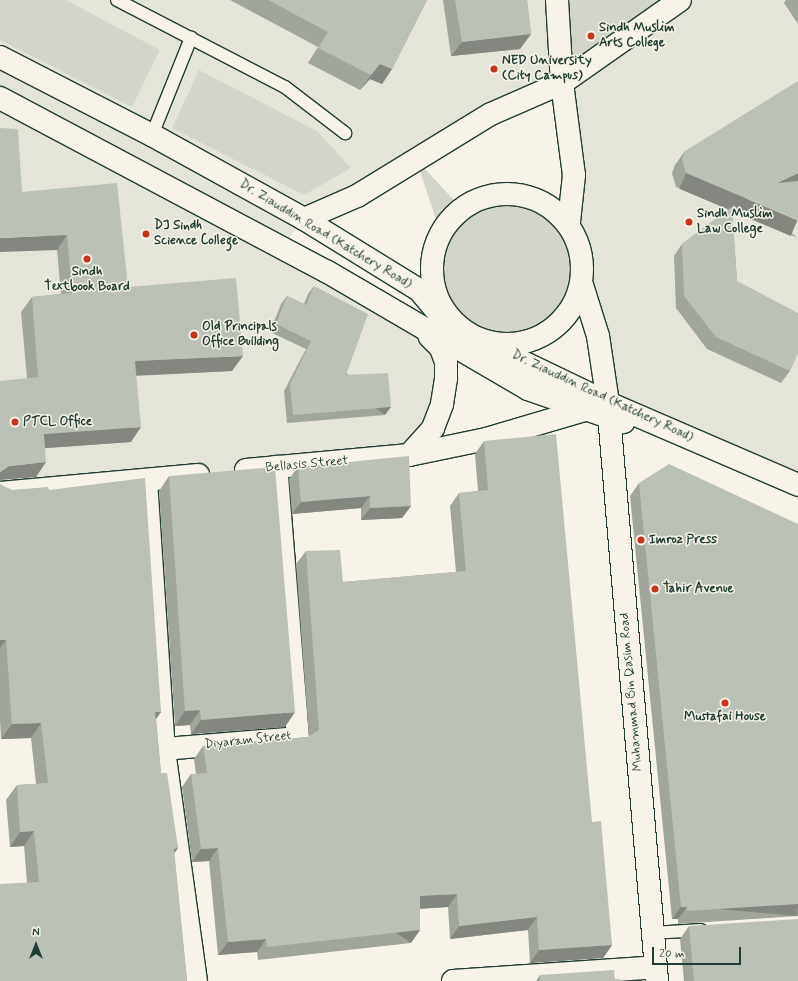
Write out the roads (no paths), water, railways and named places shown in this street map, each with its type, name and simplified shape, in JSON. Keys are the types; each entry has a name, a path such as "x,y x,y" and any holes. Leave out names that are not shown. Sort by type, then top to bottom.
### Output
{"main road":[{"path":"459,351 437,302 432,275 434,250 440,232 461,208 472,201 491,194 510,192 536,200 569,222 574,175 562,83 557,0"},
{"path":"304,219 357,196 491,114 562,83 680,0"},
{"name":"Dr. Ziauddin Road (Katchery Road)","path":"0,56 152,135 304,219 419,290 447,323 479,341 647,431 798,498"},
{"name":"Dr. Ziauddin Road (Katchery Road)","path":"0,98 326,271 459,351 528,389 586,410"},
{"name":"Muhammad Bin Qasim Road","path":"569,222 580,247 582,285 598,336 609,410 656,974"},
{"path":"437,302 456,327 479,341 519,343 544,337 564,319 582,285"},
{"path":"409,455 433,428 442,404 446,378 446,362 441,348 423,329"},
{"name":"Bellasis Street","path":"0,493 409,455 486,439 586,410 609,410"},
{"name":"Dr. Ziauddin Road (Katchery Road)","path":"609,410 798,485"},
{"name":"Diyaram Street","path":"164,749 298,738 276,467"},
{"path":"146,480 164,749 196,981"},
{"path":"453,981 656,974"}],"lane":[{"path":"117,0 285,87 345,133"},
{"path":"152,135 191,38"},
{"path":"652,933 714,929"}],"place":[{"name":"Sindh Muslim Arts College","path":"591,36"},
{"name":"NED University (City Campus)","path":"494,69"},
{"name":"Sindh Muslim Law College","path":"689,222"},
{"name":"DJ Sindh Science College","path":"146,234"},
{"name":"Sindh Textbook Board","path":"87,259"},
{"name":"Old Principals Office Building","path":"194,335"},
{"name":"PTCL Office","path":"15,422"},
{"name":"Imroz Press","path":"641,540"},
{"name":"Tahir Avenue","path":"655,589"},
{"name":"Mustafai House","path":"725,703"}]}
